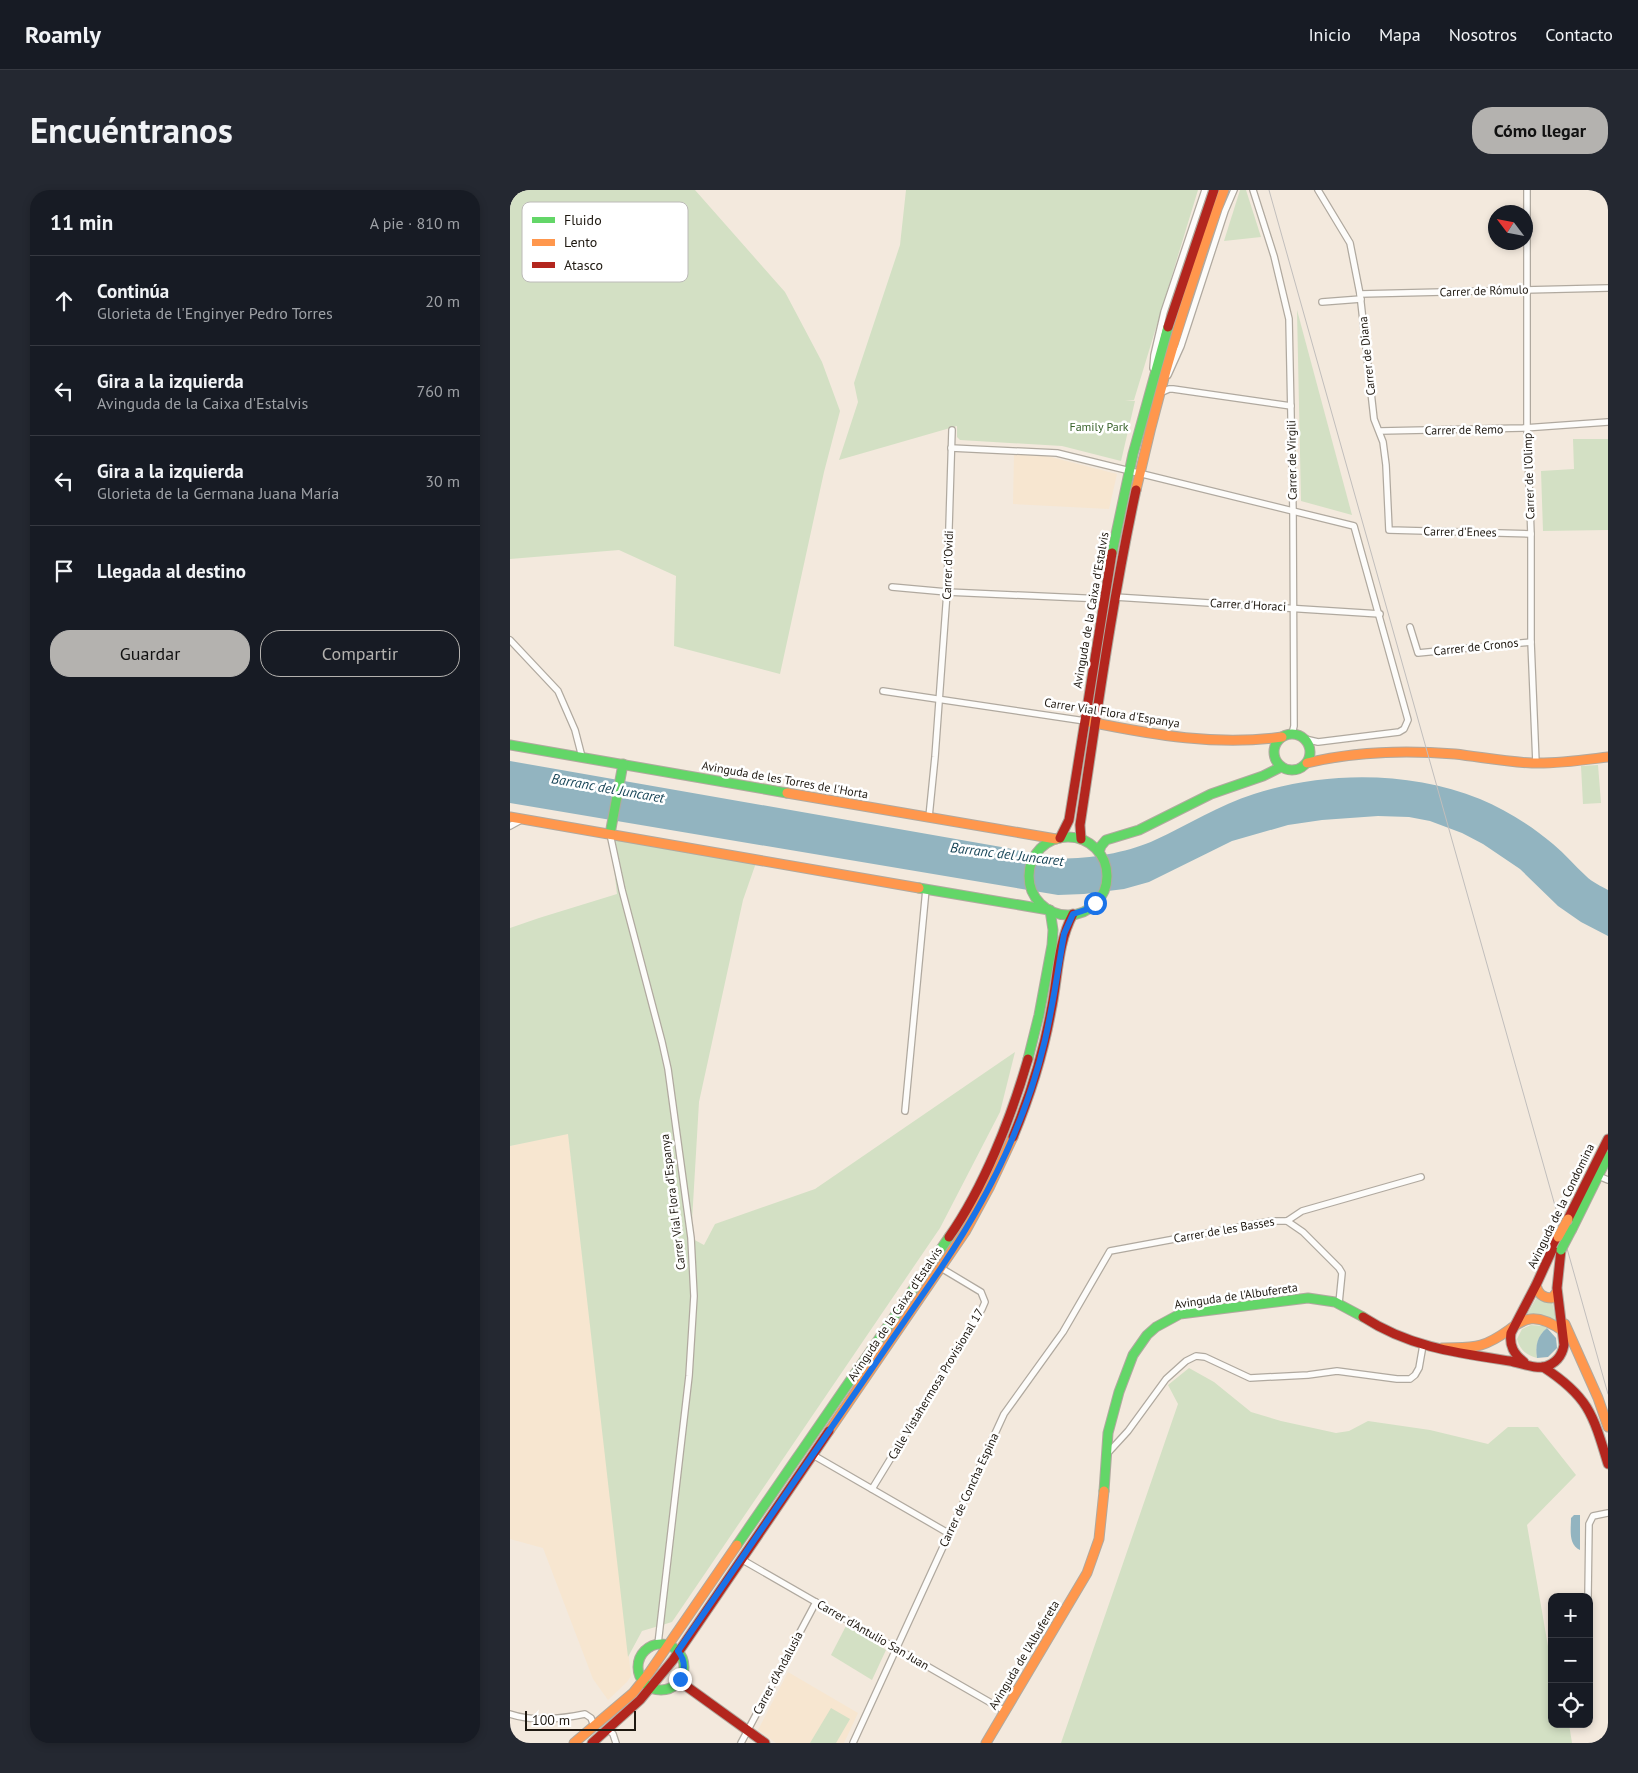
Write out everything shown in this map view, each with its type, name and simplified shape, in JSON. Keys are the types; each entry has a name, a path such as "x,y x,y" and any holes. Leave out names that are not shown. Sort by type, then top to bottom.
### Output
{"main road":[{"name":"Avinguda de la Caixa d'Estalvis","path":"1058,838 1069,820 1104,599 1130,471 1151,386 1181,284 1214,190"},
{"name":"Avinguda de la Caixa d'Estalvis","path":"1080,839 1080,825 1115,597 1140,473 1180,320 1224,190"},
{"name":"Carrer Vial Flora d'Espanya","path":"1085,721 1136,731 1196,739 1250,741 1282,738"},
{"path":"1307,763 1310,749 1305,739 1301,736 1292,734 1278,742 1274,753 1275,759 1282,767 1294,770 1307,763 1332,756 1401,751 1438,753 1521,763 1608,757"},
{"name":"Avinguda de les Torres de l'Horta","path":"510,745 1058,838"},
{"path":"1310,749 1332,756"},
{"name":"Carrer Vial Flora d'Espanya","path":"610,834 623,764"},
{"path":"1099,852 1106,840 1139,830 1210,794 1263,776 1282,767"},
{"path":"510,817 1050,910 1062,914 1073,914 1085,910 1099,898 1104,890 1107,874 1103,859 1094,846 1080,839 1068,837 1058,838 1047,843 1039,850 1033,859 1029,871 1030,886 1036,898 1050,910"},
{"name":"Avinguda de la Caixa d'Estalvis","path":"574,1743 633,1693 670,1645 956,1228 1008,1122 1018,1094 1034,1039 1044,992 1053,933 1050,910"},
{"name":"Avinguda de la Caixa d'Estalvis","path":"592,1743 625,1715 652,1688 941,1268 982,1203 1011,1145 1030,1093 1045,1041 1064,934 1073,914"},
{"name":"Avinguda de la Condomina","path":"1563,1333 1557,1292 1561,1250 1572,1229 1608,1139"},
{"name":"Avinguda de la Condomina","path":"1515,1325 1558,1237 1594,1175 1608,1156"},
{"name":"Avinguda de la Condomina","path":"1536,1285 1537,1291 1545,1298 1552,1298 1557,1292"},
{"name":"Avinguda de l'Albufereta","path":"986,1743 1092,1564 1102,1522 1108,1433 1113,1413 1128,1366 1140,1343 1167,1319 1180,1314 1308,1298 1330,1300 1339,1303 1394,1336 1453,1352 1542,1367"},
{"name":"Avinguda de la Condomina","path":"1494,1338 1524,1305"},
{"path":"1560,1313 1598,1398 1608,1427"},
{"path":"1529,1364 1518,1357 1511,1346 1510,1333 1515,1325 1522,1320 1540,1318 1549,1321 1563,1333 1577,1350"},
{"name":"Avinguda de l'Albufereta","path":"1440,1348 1479,1345 1515,1325"},
{"path":"1542,1367 1551,1364 1561,1356 1565,1344 1563,1333"},
{"path":"1542,1367 1573,1388 1590,1408 1608,1464"},
{"path":"682,1676 676,1684 667,1689 652,1688 643,1681 638,1668 641,1655 646,1649 658,1644 670,1645 678,1651 683,1662 682,1676 686,1686"},
{"path":"676,1684 686,1686 764,1743"}],"street":[{"name":"Avinguda de la Caixa d'Estalvis","path":"1151,386 1154,355 1164,312 1204,190"},
{"name":"Avinguda de la Caixa d'Estalvis","path":"1160,393 1180,346 1234,190"},
{"name":"Carrer de Virgili","path":"1253,190 1274,256 1289,319 1294,608 1294,726 1292,734"},
{"name":"Carrer de Diana","path":"1318,190 1350,243 1361,297 1374,419 1380,431 1386,465 1388,530"},
{"name":"Carrer de l'Olimp","path":"1527,190 1527,428 1531,534 1531,642 1536,763"},
{"name":"Carrer de Rómulo","path":"1322,302 1361,297 1527,289 1608,288"},
{"path":"1160,393 1173,389 1291,406"},
{"name":"Carrer de Remo","path":"1380,431 1527,428 1608,422"},
{"name":"Carrer d'Ovidi","path":"940,699 947,592 952,430"},
{"path":"952,448 1057,453 1354,526 1408,720 1404,730 1399,732 1318,742 1305,739"},
{"name":"Carrer d'Enees","path":"1388,530 1531,534"},
{"path":"892,587 947,592 1104,599"},
{"name":"Carrer d'Horaci","path":"1115,597 1380,614"},
{"name":"Carrer de Cronos","path":"1410,626 1418,653 1531,642"},
{"path":"510,640 558,691 576,730 582,757"},
{"name":"Carrer Vial Flora d'Espanya","path":"883,690 1085,721"},
{"path":"929,817 940,699"},
{"path":"510,826 523,819"},
{"name":"Carrer Vial Flora d'Espanya","path":"610,834 618,874 668,1069 693,1256 694,1296 688,1376 658,1644"},
{"path":"905,1111 926,889"},
{"path":"1594,1175 1608,1180"},
{"name":"Carrer de les Basses","path":"1110,1251 1272,1221 1287,1221 1302,1210 1421,1177"},
{"path":"1287,1221 1303,1232 1339,1268 1342,1273 1339,1303"},
{"name":"Carrer de Concha Espina","path":"853,1743 1004,1414 1063,1332 1110,1251"},
{"name":"Calle Vistahermosa Provisional 17","path":"872,1489 985,1302 981,1292 941,1268"},
{"path":"1106,1455 1128,1431 1166,1379 1186,1361 1196,1356 1205,1357 1250,1378 1308,1375 1337,1371 1410,1379 1419,1368 1423,1345"},
{"path":"813,1455 948,1533"},
{"path":"1588,1593 1589,1524 1593,1516 1608,1513"},
{"name":"Carrer d'Antulio San Juan","path":"741,1559 1005,1711"},
{"name":"Carrer d'Andalusia","path":"741,1743 816,1602"},
{"path":"510,1714 522,1718 549,1719 584,1714 591,1718 594,1726"},
{"path":"608,1729 613,1734 616,1743"}],"shaded area":[{"path":"1014,455 1043,455 1117,474 1109,509 1013,504"},
{"path":"568,1133 631,1676 608,1700 593,1679 543,1548 510,1539 510,1146"},
{"path":"788,1672 858,1713 844,1743 776,1743 758,1730"}],"green space":[{"path":"510,190 695,190 785,292 822,362 840,411 824,472 780,674 674,646 676,576 619,550 510,559"},
{"name":"Family Park","path":"906,190 1198,190 1134,400 1125,400 1135,401 1121,461 1062,446 960,440 957,437 957,426 839,460 858,402 854,383 900,245"},
{"path":"1240,190 1246,190 1261,237 1224,241"},
{"path":"1297,310 1352,515 1301,501"},
{"path":"1573,439 1608,439 1608,530 1543,531 1541,471 1574,469"},
{"path":"1598,765 1601,803 1583,804 1581,766"},
{"path":"610,834 757,860 743,900 699,1102 691,1238 704,1245 715,1224 815,1189 1015,1052 1000,1112 940,1228 672,1622 642,1631 628,1657 568,1134 510,1146 510,928 617,894"},
{"path":"1537,1297 1552,1302 1557,1322 1526,1316"},
{"path":"1531,1325 1547,1328 1538,1342 1537,1358 1524,1352 1517,1339 1522,1329"},
{"path":"1189,1368 1214,1382 1251,1412 1281,1421 1336,1433 1349,1431 1368,1421 1430,1430 1488,1444 1508,1427 1538,1427 1576,1475 1527,1525 1548,1646 1548,1728 1570,1728 1572,1743 1061,1743 1178,1404 1168,1385"},
{"path":"846,1626 886,1650 872,1680 831,1655"},
{"path":"831,1708 850,1719 836,1743 810,1743"}],"water":[{"name":"Barranc del Juncaret","path":"510,761 1060,858 1102,855 1144,845 1216,809 1254,794 1282,786 1310,781 1368,777 1425,783 1453,790 1490,803 1545,837 1588,878 1608,890 1608,936 1581,922 1558,906 1520,869 1483,844 1462,833 1430,821 1409,817 1378,816 1322,820 1288,825 1232,841 1149,882 1124,889 1058,895 510,803"},
{"path":"1547,1328 1556,1338 1557,1348 1548,1357 1537,1358 1536,1349 1538,1341 1541,1334"},
{"path":"1574,1515 1580,1515 1580,1550 1576,1548 1571,1536 1571,1518"}],"tram line":[{"path":"1269,190 1608,1394"}],"traffic: fast":[{"path":"1112,553 1133,454 1168,327"},
{"path":"1292,734 1299,735 1305,739 1309,745 1310,752 1309,759 1305,765 1299,769 1292,770 1285,769 1279,765 1275,759 1274,752 1275,745 1279,739 1285,735 1292,734"},
{"path":"510,745 787,793"},
{"path":"610,834 623,764"},
{"path":"1099,852 1106,840 1139,830 1211,794 1263,776 1281,767"},
{"path":"1068,837 1083,840 1100,854 1104,861 1107,876 1104,891 1090,908 1083,912 1068,915 1053,912 1036,898 1032,891 1029,876 1032,861 1046,844 1053,840 1068,837"},
{"path":"919,888 1049,910"},
{"path":"1028,1059 1039,1015 1052,945 1053,930 1050,910"},
{"path":"1572,1229 1608,1156"},
{"path":"1561,1250 1572,1229"},
{"path":"737,1545 949,1237"},
{"path":"1104,1491 1108,1433 1119,1392 1133,1355 1147,1335 1156,1327 1180,1314 1308,1298 1335,1302 1363,1317"},
{"path":"657,1644 665,1644 674,1648 680,1654 684,1667 680,1680 674,1686 665,1690 657,1690 648,1686 642,1680 638,1671 638,1663 642,1654 648,1648 657,1644"}],"traffic: slow":[{"path":"1136,490 1175,338 1224,190"},
{"path":"1090,722 1162,735 1210,740 1282,737"},
{"path":"1307,763 1344,756 1400,752 1455,754 1532,763 1608,757"},
{"path":"787,793 1056,839"},
{"path":"510,817 919,888"},
{"path":"829,1431 965,1232 990,1186 1013,1137"},
{"path":"1558,1237 1568,1219"},
{"path":"1536,1285 1541,1295 1546,1297 1552,1298 1557,1292"},
{"path":"1442,1348 1481,1345 1528,1319 1538,1319 1563,1331"},
{"path":"1565,1324 1598,1398 1608,1427"},
{"path":"986,1743 1087,1573 1099,1539 1104,1491"},
{"path":"574,1743 633,1693 649,1673 737,1545"}],"traffic: jam":[{"path":"1168,327 1214,190"},
{"path":"1081,839 1080,825 1105,657 1136,490"},
{"path":"1060,838 1069,820 1112,553"},
{"path":"1013,1137 1040,1059 1048,1027 1061,949 1073,914"},
{"path":"949,1237 985,1174 1005,1128 1028,1059"},
{"path":"1568,1219 1608,1139"},
{"path":"1524,1362 1513,1349 1511,1333 1558,1237"},
{"path":"1363,1317 1398,1335 1434,1347 1532,1367 1544,1367 1557,1359 1562,1353 1564,1345 1557,1288 1561,1250"},
{"path":"1543,1367 1570,1387 1587,1408 1598,1432 1608,1464"},
{"path":"592,1743 640,1700 673,1660 829,1431"},
{"path":"676,1684 686,1686 765,1743"}],"route":[{"path":"680,1679 684,1667 683,1659 678,1651 941,1268 986,1196 1011,1145 1030,1093 1045,1041 1067,925 1073,914 1085,910 1095,903"}]}
